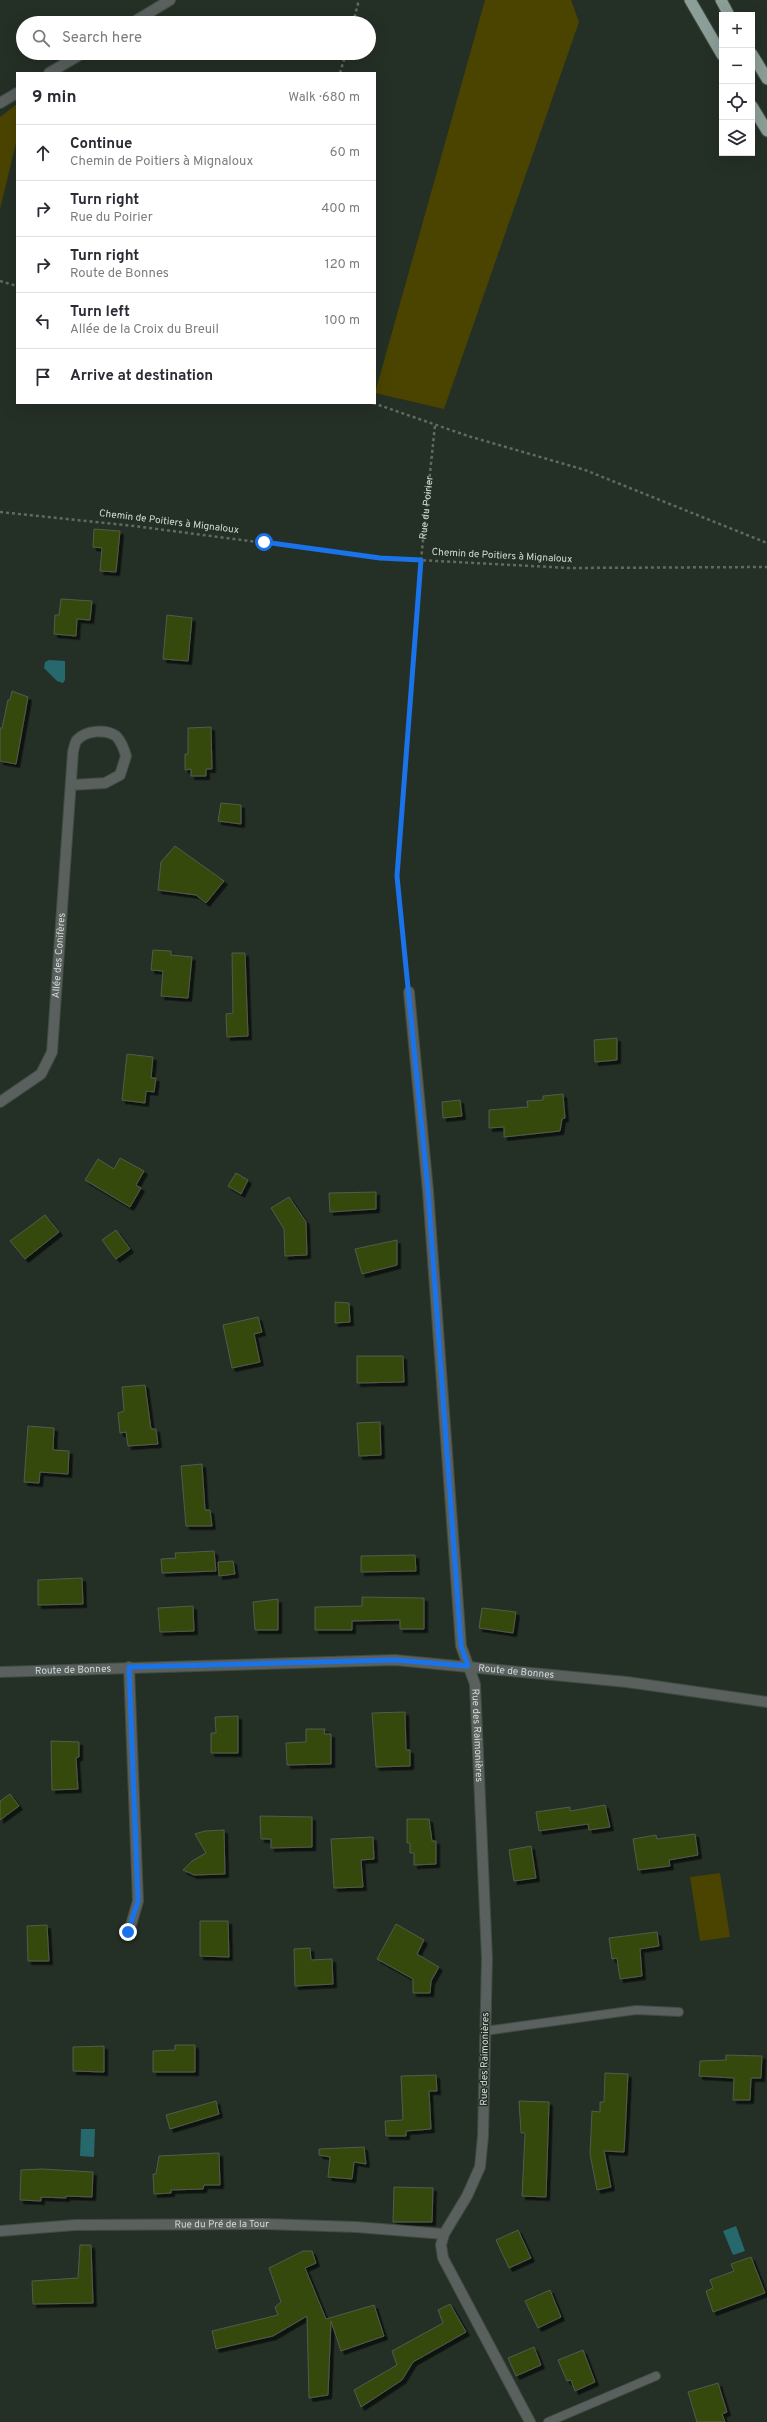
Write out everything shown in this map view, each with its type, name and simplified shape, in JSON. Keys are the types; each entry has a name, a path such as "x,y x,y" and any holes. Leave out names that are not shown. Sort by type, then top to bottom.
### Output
{"highway":[{"path":"690,0 719,50"},
{"path":"721,0 727,12"},
{"path":"755,59 767,79"},
{"path":"755,111 767,131"}],"street":[{"path":"144,16 170,0"},
{"path":"51,72 70,60"},
{"path":"0,103 16,94"},
{"name":"Allée des Conifères","path":"0,1102 40,1074 52,1052 73,752 77,740 96,731 106,732 116,736 126,756 120,775 105,783 71,785"},
{"path":"409,992 428,1191 461,1646 468,1666"},
{"name":"Route de Bonnes","path":"0,1672 395,1660 627,1682 767,1702"},
{"name":"Rue des Raimonières","path":"468,1666 475,1684 487,1958 480,2167 467,2196 444,2234 441,2245 443,2258 530,2422"},
{"path":"128,1932 138,1901 129,1667"},
{"name":"Rue du Pré de la Tour","path":"0,2231 75,2225 265,2224 356,2227 444,2234"}],"lane":[{"path":"485,2032 636,2010 679,2012"},
{"path":"548,2422 656,2376"}],"path":[{"path":"356,16 360,0"},
{"path":"340,72 344,60"},
{"path":"0,281 16,286"},
{"path":"376,404 435,425 585,470 767,543"},
{"name":"Rue du Poirier","path":"409,992 397,876 421,560 435,425"},
{"name":"Chemin de Poitiers à Mignaloux","path":"0,512 134,526 380,558 569,568 767,567"}],"shaded area":[{"path":"485,0 571,0 579,22 444,409 376,393"},
{"path":"16,105 16,143 0,209 0,117"},
{"path":"720,1873 730,1937 700,1941 690,1877"}],"water":[{"path":"49,660 65,661 65,680 63,683 57,681 44,668 45,662"},
{"path":"81,2129 95,2129 94,2157 80,2156"},
{"path":"736,2226 745,2251 733,2255 723,2231"}],"building":[{"path":"94,529 120,531 116,572 100,571 102,548 93,547"},
{"path":"61,599 92,601 90,620 77,619 76,636 54,634 55,615 59,615"},
{"path":"167,615 192,618 188,661 163,659"},
{"path":"12,691 28,697 16,764 0,761 0,728 2,728 8,700 10,700"},
{"path":"211,727 212,769 206,769 206,776 191,776 191,769 185,770 185,754 188,754 188,728"},
{"path":"221,803 241,805 241,824 218,821"},
{"path":"175,846 224,881 206,903 196,895 158,890 161,862"},
{"path":"153,950 171,951 171,955 192,957 188,998 161,996 163,971 151,970"},
{"path":"232,953 245,953 248,1036 227,1037 226,1014 233,1013"},
{"path":"617,1038 617,1060 595,1062 594,1040"},
{"path":"127,1054 153,1057 151,1078 156,1078 154,1092 146,1091 145,1103 122,1100"},
{"path":"563,1094 565,1118 562,1119 560,1131 504,1137 504,1127 489,1128 489,1110 528,1107 527,1101 543,1100 543,1096"},
{"path":"460,1100 462,1116 443,1118 442,1102"},
{"path":"120,1158 144,1171 136,1185 141,1188 130,1207 85,1180 98,1159 114,1169"},
{"path":"236,1173 248,1180 241,1194 228,1186"},
{"path":"376,1192 376,1209 330,1212 329,1193"},
{"path":"289,1197 306,1222 307,1255 285,1256 284,1229 271,1208"},
{"path":"45,1215 59,1232 25,1259 10,1241"},
{"path":"116,1230 130,1249 116,1259 102,1240"},
{"path":"397,1240 397,1265 362,1274 355,1249"},
{"path":"335,1302 349,1303 350,1322 335,1323"},
{"path":"258,1317 262,1332 254,1334 260,1362 232,1368 223,1325"},
{"path":"357,1356 403,1356 404,1382 357,1383"},
{"path":"145,1385 151,1429 156,1429 158,1444 128,1446 126,1432 120,1433 118,1413 124,1411 122,1387"},
{"path":"380,1422 381,1455 359,1456 357,1423"},
{"path":"28,1426 54,1428 53,1450 69,1451 68,1474 40,1472 39,1483 24,1482"},
{"path":"202,1464 205,1510 210,1510 212,1526 186,1526 181,1466"},
{"path":"214,1551 216,1571 162,1573 161,1559 176,1558 175,1553"},
{"path":"415,1555 416,1571 361,1572 361,1556"},
{"path":"233,1561 235,1574 219,1576 218,1562"},
{"path":"82,1578 83,1604 38,1605 38,1580"},
{"path":"362,1597 424,1598 424,1629 400,1629 400,1620 352,1621 352,1630 315,1630 315,1607 362,1606"},
{"path":"278,1599 278,1630 255,1630 253,1602"},
{"path":"193,1606 194,1631 160,1632 158,1608"},
{"path":"482,1608 516,1612 513,1633 479,1628"},
{"path":"405,1712 406,1750 410,1750 410,1766 376,1767 372,1713"},
{"path":"238,1716 238,1753 211,1753 211,1733 216,1733 215,1717"},
{"path":"306,1729 325,1729 324,1734 331,1734 331,1764 287,1765 286,1743 306,1742"},
{"path":"51,1741 79,1742 79,1757 76,1758 78,1789 52,1790"},
{"path":"10,1794 19,1806 0,1820 0,1801"},
{"path":"605,1805 610,1827 589,1830 588,1824 539,1831 536,1812 570,1807 570,1811"},
{"path":"260,1816 312,1817 312,1847 271,1848 271,1839 261,1839"},
{"path":"407,1819 429,1819 432,1841 436,1841 436,1864 414,1865 414,1853 410,1853 410,1843 407,1843"},
{"path":"224,1830 225,1874 194,1875 183,1870 192,1861 206,1853 195,1834 205,1831"},
{"path":"695,1834 698,1855 669,1860 670,1866 638,1870 633,1839 656,1835 657,1839"},
{"path":"373,1837 374,1859 361,1860 363,1887 334,1888 331,1839"},
{"path":"531,1846 536,1878 514,1881 509,1850"},
{"path":"200,1921 228,1921 229,1957 200,1956"},
{"path":"396,1924 424,1940 417,1954 439,1967 431,1981 430,1993 413,1993 413,1979 377,1959"},
{"path":"47,1925 49,1961 28,1961 27,1926"},
{"path":"657,1932 659,1946 640,1949 642,1976 620,1979 617,1958 612,1959 609,1938"},
{"path":"310,1948 311,1960 332,1959 333,1984 295,1986 294,1949"},
{"path":"175,2045 195,2045 195,2072 153,2072 153,2051 175,2050"},
{"path":"104,2046 104,2072 73,2071 73,2047"},
{"path":"726,2055 762,2056 761,2078 751,2078 750,2100 733,2100 734,2078 699,2076 700,2061 726,2060"},
{"path":"605,2073 628,2074 624,2152 604,2151 611,2187 597,2190 590,2154 592,2111 600,2112 600,2102 604,2102"},
{"path":"436,2075 437,2091 429,2091 431,2129 406,2131 406,2136 386,2136 385,2121 403,2120 401,2076"},
{"path":"216,2101 219,2114 170,2129 166,2115"},
{"path":"519,2101 549,2102 546,2197 522,2196 525,2133 521,2133"},
{"path":"364,2147 366,2164 354,2162 352,2179 328,2177 330,2157 319,2155 319,2149"},
{"path":"219,2153 220,2185 204,2185 203,2189 171,2190 171,2193 154,2194 153,2174 156,2174 159,2156"},
{"path":"42,2169 93,2172 92,2197 41,2197 41,2201 20,2200 21,2170"},
{"path":"394,2187 433,2188 432,2222 393,2222"},
{"path":"518,2230 531,2258 509,2268 496,2240"},
{"path":"80,2245 91,2245 93,2303 33,2304 32,2281 78,2278"},
{"path":"303,2251 312,2251 316,2263 305,2268 326,2319 374,2305 384,2336 341,2351 331,2321 328,2395 309,2398 307,2316 273,2336 216,2349 212,2331 278,2315 275,2307 281,2302 269,2268"},
{"path":"751,2257 765,2293 713,2312 706,2291 713,2288 710,2280 734,2271 731,2264"},
{"path":"550,2290 561,2317 538,2328 525,2301"},
{"path":"450,2304 466,2332 413,2362 402,2380 361,2407 354,2390 397,2365 392,2351 443,2323 438,2310"},
{"path":"534,2347 541,2365 516,2376 508,2358"},
{"path":"583,2350 595,2382 575,2391 571,2380 567,2381 558,2360"},
{"path":"718,2383 727,2412 722,2414 725,2422 697,2422 688,2392"}],"route":[{"path":"128,1932 138,1901 129,1667 395,1660 468,1666 461,1646 428,1191 397,876 421,560 380,558 264,542"}]}
